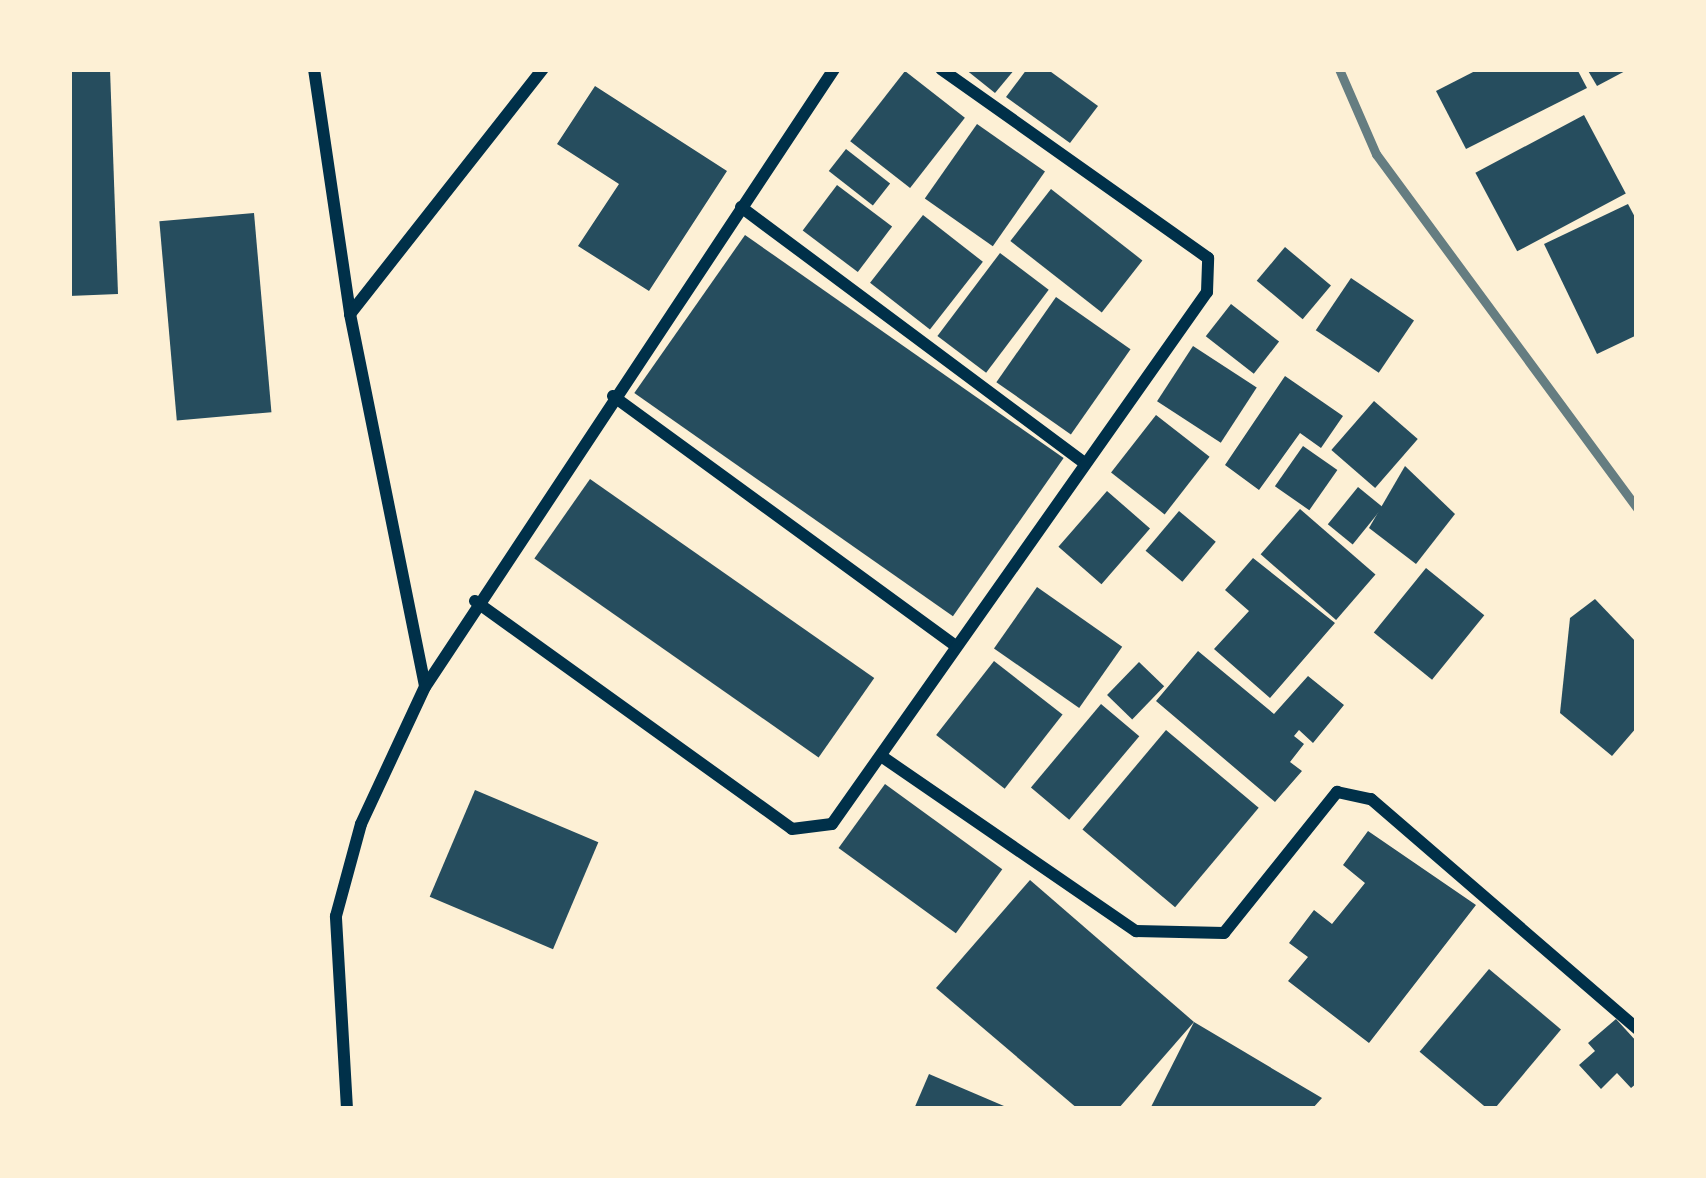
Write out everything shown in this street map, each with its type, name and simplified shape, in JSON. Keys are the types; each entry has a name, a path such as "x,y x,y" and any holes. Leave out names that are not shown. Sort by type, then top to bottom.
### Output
{"street":[{"path":"314,69 350,314 425,687"},
{"path":"350,314 543,69"},
{"path":"347,1109 336,916 361,824 425,687 475,601 834,69"},
{"path":"475,601 792,829 832,824 884,758 955,645 1207,292 1208,258 941,69"},
{"path":"741,207 1085,463"},
{"path":"613,396 955,645"},
{"path":"884,758 1136,932 1224,932 1337,792 1371,799 1637,1029"}],"building":[{"path":"69,69 110,69 118,294 69,296"},
{"path":"965,69 1015,69 995,93"},
{"path":"1027,69 1047,69 1098,106 1070,143 1006,97"},
{"path":"1479,69 1577,69 1587,88 1466,149 1436,91"},
{"path":"1587,69 1629,69 1597,86"},
{"path":"905,71 965,118 910,188 850,141"},
{"path":"595,86 727,171 649,291 578,246 619,184 557,144"},
{"path":"1584,115 1626,194 1517,251 1475,173"},
{"path":"977,124 1045,172 993,246 925,199"},
{"path":"846,149 890,183 873,206 829,171"},
{"path":"837,185 892,227 858,272 803,231"},
{"path":"1051,189 1142,260 1102,312 1010,241"},
{"path":"1628,204 1637,221 1637,335 1597,354 1544,244"},
{"path":"254,213 271,412 177,421 159,221"},
{"path":"923,215 983,262 930,330 870,283"},
{"path":"745,235 1064,458 953,616 634,393"},
{"path":"1285,247 1331,286 1303,319 1257,281"},
{"path":"1000,253 1049,290 986,373 937,336"},
{"path":"1351,278 1414,320 1379,373 1316,330"},
{"path":"1056,297 1131,349 1071,434 996,382"},
{"path":"1231,304 1279,342 1254,374 1206,336"},
{"path":"1193,346 1257,387 1221,443 1157,401"},
{"path":"1285,376 1343,416 1321,448 1300,433 1259,490 1225,465"},
{"path":"1374,401 1418,439 1375,488 1331,450"},
{"path":"1156,415 1210,457 1165,514 1111,473"},
{"path":"1303,446 1337,470 1309,510 1275,486"},
{"path":"1405,466 1455,514 1416,564 1369,528"},
{"path":"590,479 874,678 819,757 534,558"},
{"path":"1358,487 1383,507 1353,544 1328,524"},
{"path":"1107,491 1150,528 1101,584 1058,547"},
{"path":"1300,509 1375,575 1336,620 1261,554"},
{"path":"1179,511 1216,542 1182,582 1146,551"},
{"path":"1253,558 1335,623 1270,698 1214,649 1249,611 1225,590"},
{"path":"1426,568 1484,615 1432,680 1374,633"},
{"path":"1037,587 1122,647 1079,708 994,648"},
{"path":"1595,599 1637,643 1637,727 1612,756 1560,713 1570,618"},
{"path":"1198,651 1274,714 1308,676 1344,705 1313,743 1299,730 1294,736 1304,744 1290,762 1302,771 1275,802 1156,701"},
{"path":"994,661 1063,715 1005,789 936,735"},
{"path":"1139,662 1164,686 1132,719 1107,695"},
{"path":"1101,704 1139,736 1069,820 1031,787"},
{"path":"1166,730 1259,808 1175,907 1082,830"},
{"path":"885,784 1002,869 956,933 839,848"},
{"path":"475,790 598,842 553,949 430,897"},
{"path":"1368,831 1476,905 1369,1043 1288,981 1308,957 1289,943 1314,910 1332,924 1365,883 1343,865"},
{"path":"1030,880 1194,1022 1118,1109 1078,1109 936,988"},
{"path":"1489,969 1561,1029 1494,1109 1488,1109 1420,1052"},
{"path":"1616,1019 1637,1042 1637,1083 1631,1088 1617,1073 1601,1089 1579,1065 1595,1051 1588,1043"},
{"path":"1194,1022 1322,1098 1312,1109 1150,1109"},
{"path":"929,1074 1011,1109 914,1109"}],"railway":[{"path":"1339,69 1376,154 1637,508"}]}
